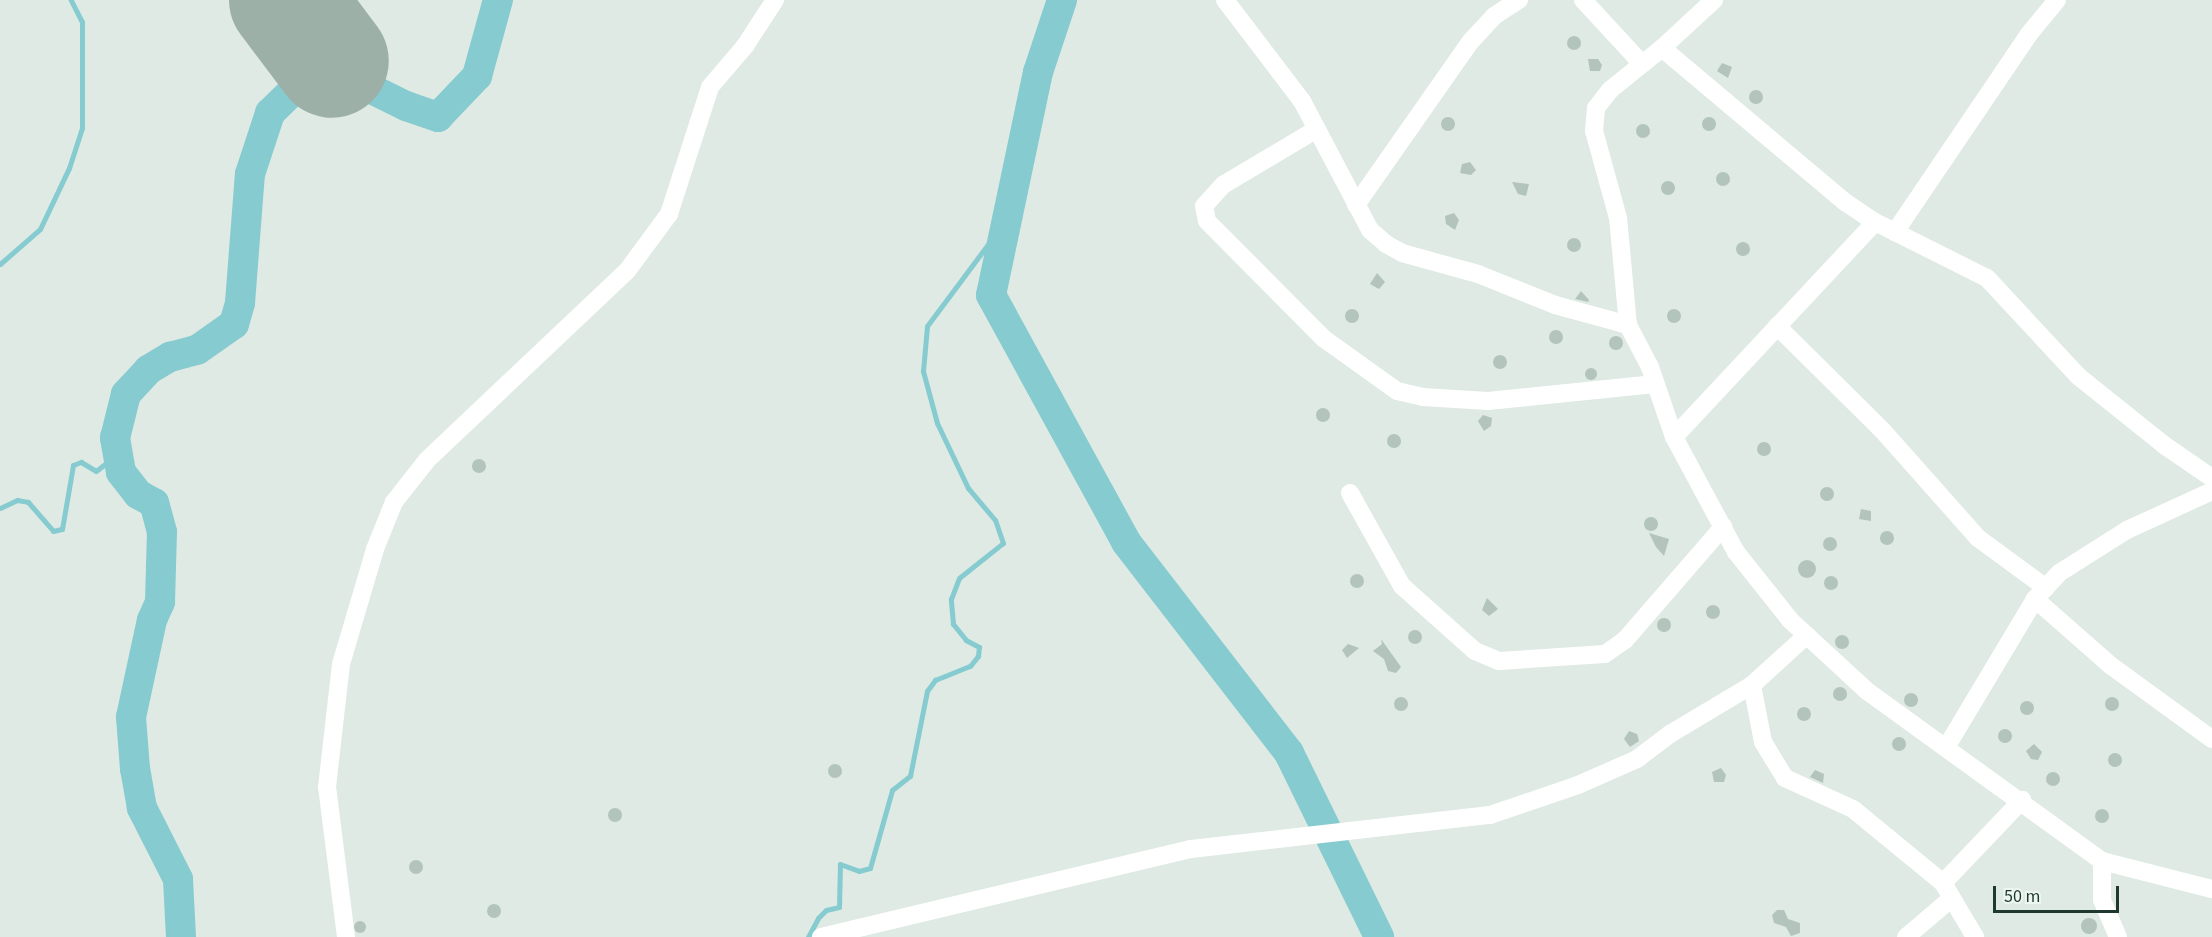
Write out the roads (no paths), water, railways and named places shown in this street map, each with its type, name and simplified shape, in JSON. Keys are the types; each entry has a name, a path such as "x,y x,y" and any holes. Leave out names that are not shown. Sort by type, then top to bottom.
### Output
{"street":[{"path":"346,937 327,787 341,664 375,549 394,502 427,460 627,271 669,214 710,87 745,46 775,0"},
{"path":"1225,0 1302,101 1370,230 1402,253 1478,274 1555,305 1628,325"},
{"path":"1356,205 1471,41 1494,16 1519,0"},
{"path":"1584,0 1642,64"},
{"path":"1714,0 1662,48 1610,90 1596,108 1594,131 1618,218 1628,325 1655,384 1674,437 1736,552 1806,635 1868,692 2022,800 2102,861 2212,889"},
{"path":"1895,232 2030,34 2057,0"},
{"path":"1662,48 1845,202 1875,222 1987,279 2078,375 2164,446 2212,478"},
{"path":"1317,129 1222,185 1204,206 1207,221 1331,344 1397,391 1423,397 1488,401 1655,384"},
{"path":"1674,437 1875,222"},
{"path":"1778,326 1883,431 1978,538 2041,593 2110,665 2212,740"},
{"path":"1947,746 2041,593 2094,549 2212,491"},
{"path":"1350,493 1402,586 1475,651 1498,661 1605,654 1625,640 1723,527"},
{"path":"821,937 1191,849 1490,815 1578,784 1637,759 1670,734 1752,685 1806,635"},
{"path":"1752,685 1763,742 1785,778 1853,809 1947,891 1975,937"},
{"path":"1906,937 2022,800"},
{"path":"2102,861 2102,900 2118,937"}],"waterway":[{"path":"0,264 40,229 69,168 82,128 82,22 71,0"},
{"path":"181,937 178,879 142,808 135,769 131,717 152,620 160,602 162,532 154,503 138,494 121,472 115,438 126,394 148,370 170,357 197,350 234,324 240,303 250,174 270,113 315,69 329,68 406,106 438,117 477,76 498,0"},
{"path":"1062,0 1038,72 991,295 1126,542 1289,753 1379,937"},
{"path":"808,937 818,918 826,910 839,907 840,864 859,871 870,868 892,790 910,776 927,691 935,680 970,666 978,656 979,647 966,640 953,624 951,599 959,578 1003,543 995,520 968,488 937,423 923,371 927,326 1006,220"},
{"path":"0,508 17,500 28,502 53,531 62,529 73,465 81,462 96,471 118,454"}]}
